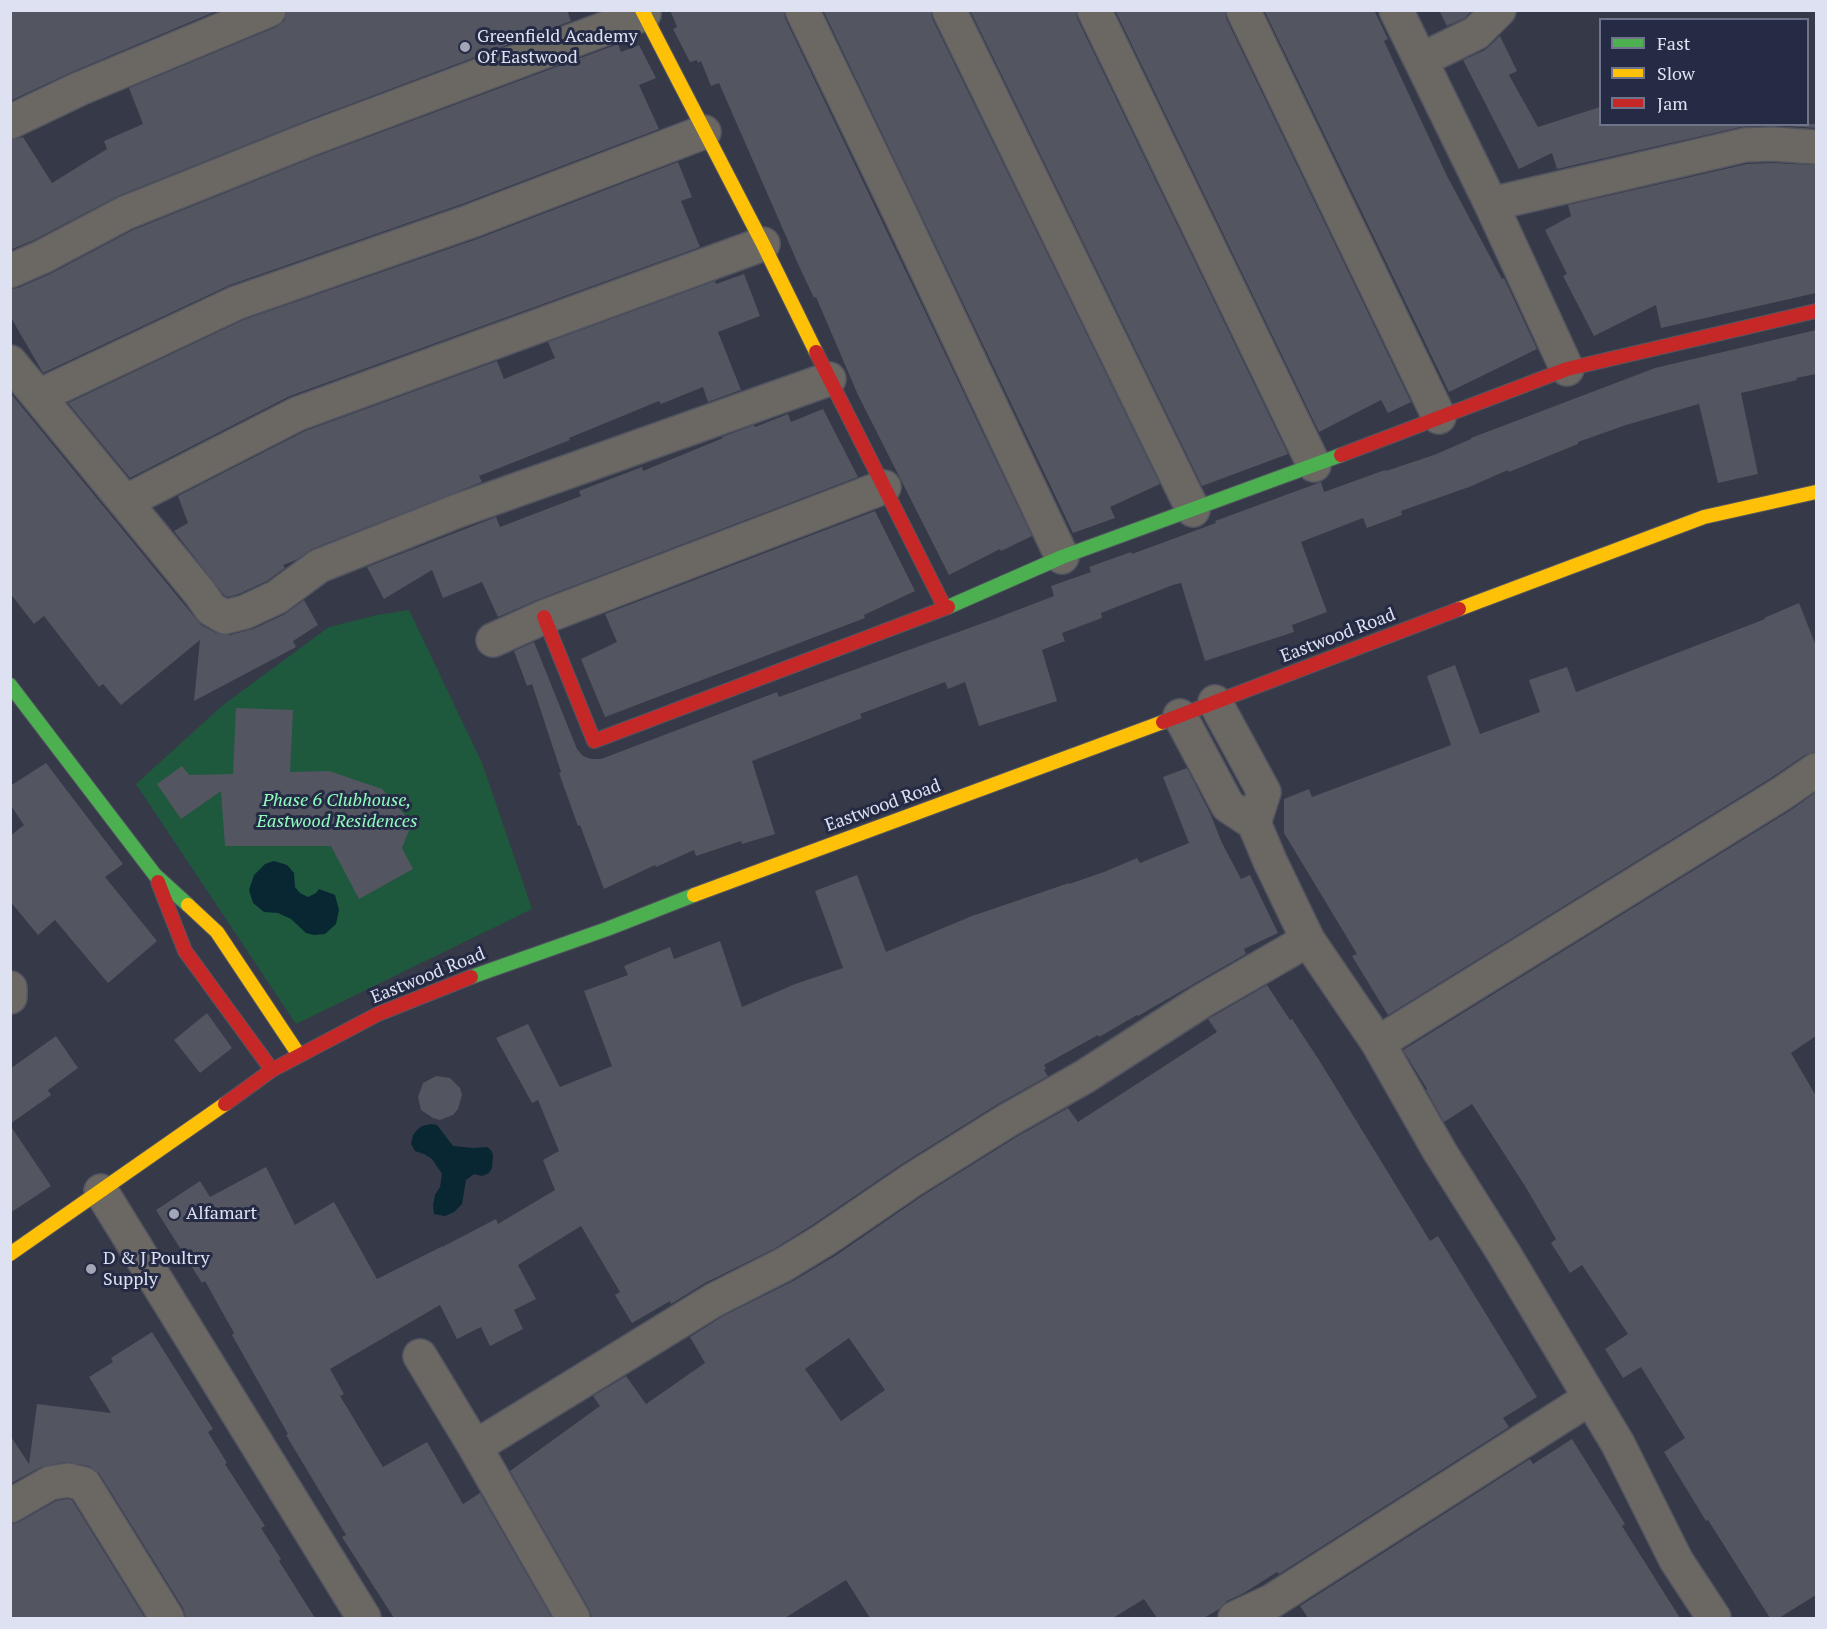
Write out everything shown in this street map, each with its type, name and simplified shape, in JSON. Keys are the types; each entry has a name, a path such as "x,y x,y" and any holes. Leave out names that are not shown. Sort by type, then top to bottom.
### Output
{"street":[{"path":"10,122 79,89 269,10"},
{"path":"802,10 1062,557"},
{"path":"948,10 1193,510"},
{"path":"1094,10 1314,465"},
{"path":"1243,10 1439,417"},
{"path":"1395,10 1491,204 1567,369"},
{"path":"1421,60 1476,33 1499,10"},
{"path":"10,271 42,257 125,213 310,139 643,12 763,244 945,608"},
{"path":"39,396 236,303 471,220 704,132"},
{"path":"1491,204 1744,145 1816,147"},
{"path":"125,502 297,414 763,244"},
{"path":"544,617 594,741 945,608 1062,557 1567,369 1816,311"},
{"path":"10,362 211,609 225,617 245,612 277,597 319,566 425,524 829,380"},
{"path":"493,640 544,617 884,488"},
{"name":"Eastwood Road","path":"10,1254 272,1070 378,1014 438,989 607,929 740,877 1180,716 1543,576 1704,517 1816,492"},
{"path":"10,684 155,875 217,932 299,1055"},
{"path":"1215,702 1264,792 1254,823"},
{"path":"1180,716 1228,806 1254,823 1308,940 1378,1043 1440,1152 1497,1242 1618,1444 1676,1560 1714,1618"},
{"path":"1378,1043 1781,794 1816,770"},
{"path":"155,875 185,951 272,1070"},
{"path":"475,1447 714,1300 783,1265 1008,1120 1084,1077 1202,1001 1308,940"},
{"path":"10,988 10,997"},
{"path":"101,1191 364,1618"},
{"path":"420,1356 573,1618"},
{"path":"1235,1618 1272,1601 1590,1398"},
{"path":"10,1506 50,1483 68,1480 84,1484 166,1618"}],"green space":[{"name":"Phase 6 Clubhouse, Eastwood Residences","path":"409,610 482,763 532,909 296,1024 136,784 223,705 329,627"}],"water":[{"path":"274,861 287,865 294,873 295,887 300,893 308,897 319,889 335,895 339,910 336,924 325,934 306,933 291,919 278,913 264,912 253,903 249,890 254,875 265,864"},
{"path":"431,1124 437,1125 453,1146 487,1147 493,1155 492,1168 489,1173 482,1176 474,1174 466,1180 462,1204 454,1212 445,1216 434,1214 433,1205 442,1174 432,1159 415,1151 411,1144 417,1130"}],"building":[{"path":"10,10 219,10 72,72 10,101"},
{"path":"287,10 567,10 571,21 303,122 118,196 10,250 10,140 23,137 52,183 107,149 104,141 143,124 129,88 276,27 284,21"},
{"path":"670,10 784,10 785,18 1032,536 1001,551 1000,549 949,575 858,395 719,83 711,86 701,61 690,62 673,29 677,27"},
{"path":"823,10 931,10 932,18 1160,484 1110,507 1115,518 1073,533"},
{"path":"970,10 1076,10 1077,18 1288,454 1202,486"},
{"path":"1115,10 1225,10 1226,18 1411,402 1388,413 1381,400 1319,432"},
{"path":"1264,10 1374,10 1388,39 1384,41 1447,176 1502,279 1504,278 1537,349 1449,392"},
{"path":"1439,10 1472,10 1465,18 1447,26"},
{"path":"1500,36 1517,71 1509,75 1538,127 1599,107 1599,126 1757,126 1741,127 1557,169 1552,153 1519,169 1463,60 1485,50"},
{"path":"618,44 621,52 639,45 656,78 639,85 659,129 465,203 230,285 43,373 10,316 10,289 18,288 50,274 133,230 317,156"},
{"path":"1816,124 1816,128 1787,126"},
{"path":"678,162 692,197 681,201 700,247 290,396 130,478 68,403 243,320 477,239"},
{"path":"1747,164 1816,165 1816,293 1661,328 1656,305 1594,336 1563,276 1567,274 1545,230 1571,216 1568,205"},
{"path":"744,274 760,316 718,332 741,390 708,402 703,387 661,404 659,401 479,476 482,482 312,549 296,560 283,565 285,568 267,581 228,597 224,595 174,531 188,523 178,496 305,431 497,361 504,379 555,358 548,342 715,281 716,284"},
{"path":"1816,330 1816,374 1741,393 1758,474 1718,483 1699,404 1626,425 1578,442 1578,444 1509,472 1508,470 1469,487 1401,511 1402,515 1367,528 1363,518 1301,542 1327,612 1292,625 1294,632 1205,661 1181,583 1173,585 1101,613 1102,618 1062,633 1065,641 1042,650 1057,701 979,726 965,682 948,689 945,682 860,714 862,718 752,761 775,834 742,844 741,841 696,856 694,850 604,889 559,773 561,772 532,684 527,686 514,651 534,642 577,749 583,756 601,759 777,692 779,697 1054,596 1051,586 1091,572 1089,567 1131,552 1132,554 1321,482 1324,492 1434,455 1471,438 1655,368"},
{"path":"12,395 201,625 216,633 230,635 253,629 285,614 304,600 318,625 293,641 296,647 194,701 200,640 121,705 103,684 99,687 44,616 34,624 10,593 10,396"},
{"path":"823,409 858,477 498,617 482,582 443,598 432,570 384,599 367,567 496,517 500,527 581,496 579,491 642,467 643,471 754,425 755,427 788,414 791,422"},
{"path":"875,511 915,591 864,615 865,618 605,717 581,659 617,642 605,614"},
{"path":"1799,603 1816,646 1816,752 1805,755 1388,1015 1352,956 1357,954 1284,833 1284,799 1309,789 1312,797 1451,745 1427,676 1455,665 1480,734 1540,712 1529,680 1567,667 1576,692 1765,619"},
{"path":"236,708 293,710 290,772 329,771 382,789 412,823 402,848 413,869 359,899 331,846 225,846 221,791 181,819 157,784 182,766 189,775 233,774"},
{"path":"46,763 123,864 105,877 157,941 108,983 55,920 38,935 10,901 10,836 24,825 10,804 10,786"},
{"path":"1187,768 1241,879 1250,875 1278,933 1244,949 1246,954 1138,1016 1044,1065 1048,1076 998,1104 902,1164 774,1249 705,1283 671,1304 670,1301 632,1323 615,1295 620,1292 581,1226 518,1265 536,1299 514,1310 523,1329 490,1346 481,1327 457,1339 440,1305 330,1369 344,1394 340,1396 383,1467 427,1442 463,1504 480,1493 552,1618 394,1618 342,1537 346,1535 286,1435 288,1434 232,1335 234,1333 205,1281 202,1283 156,1210 200,1181 210,1197 266,1167 295,1225 334,1202 377,1279 443,1246 444,1248 496,1219 498,1224 555,1190 543,1160 559,1151 538,1100 532,1103 496,1038 528,1024 560,1087 612,1066 584,991 628,975 624,966 670,947 674,959 720,941 742,1007 795,984 843,968 815,891 857,875 886,952 972,916 1104,872 1137,858 1140,863 1189,843 1163,777"},
{"path":"1816,792 1816,1036 1791,1053 1816,1096 1816,1595 1779,1618 1770,1618 1664,1452 1685,1438 1641,1367 1623,1378 1605,1349 1628,1334 1582,1265 1570,1273 1551,1243 1556,1239 1472,1104 1444,1122 1403,1050 1791,810"},
{"path":"1267,985 1319,1060 1430,1241 1438,1236 1537,1397 1503,1418 1509,1427 1279,1574 1277,1572 1227,1601 1204,1618 1157,1618 1144,1599 1113,1618 870,1618 846,1580 785,1618 592,1618 510,1471 600,1406 593,1396 626,1376 646,1404 705,1363 690,1337 723,1316 793,1281 835,1256 922,1196 1018,1136 1068,1108 1078,1122 1217,1032 1208,1019","holes":["849,1338 885,1390 841,1421 805,1369"]},
{"path":"207,1013 232,1048 200,1073 174,1040"},
{"path":"56,1036 78,1068 48,1090 51,1095 10,1124 10,1069"},
{"path":"436,1076 450,1078 460,1088 462,1095 458,1109 453,1115 440,1120 421,1110 418,1097 423,1083"},
{"path":"10,1125 51,1186 10,1213"},
{"path":"152,1332 213,1429 208,1432 227,1463 225,1464 265,1526 261,1528 315,1618 186,1618 183,1608 99,1473 89,1466 65,1462 41,1467 10,1484 10,1435 29,1464 37,1404 111,1413 89,1377 113,1362 111,1358"},
{"path":"1572,1439 1625,1524 1622,1526 1680,1618 1308,1618 1300,1606 1530,1459 1533,1464"},
{"path":"72,1500 145,1618 10,1618 10,1525 56,1501"}],"traffic: fast":[{"path":"948,607 1062,557 1341,455"},
{"path":"10,685 155,875 188,905"},
{"path":"471,977 607,929 694,895"}],"traffic: slow":[{"path":"642,10 816,352"},
{"path":"1459,609 1704,517 1816,492"},
{"path":"694,895 1163,722"},
{"path":"188,905 217,932 299,1055"},
{"path":"10,1254 225,1104"}],"traffic: jam":[{"path":"1341,455 1567,369 1816,311"},
{"path":"816,352 945,608"},
{"path":"544,617 594,741 948,607"},
{"path":"1163,722 1459,609"},
{"path":"158,882 185,951 272,1070"},
{"path":"225,1104 272,1070 378,1014 471,977"}],"place":[{"name":"Greenfield Academy Of Eastwood","path":"465,47"},
{"name":"Alfamart","path":"174,1214"},
{"name":"D & J Poultry Supply","path":"91,1269"}]}
